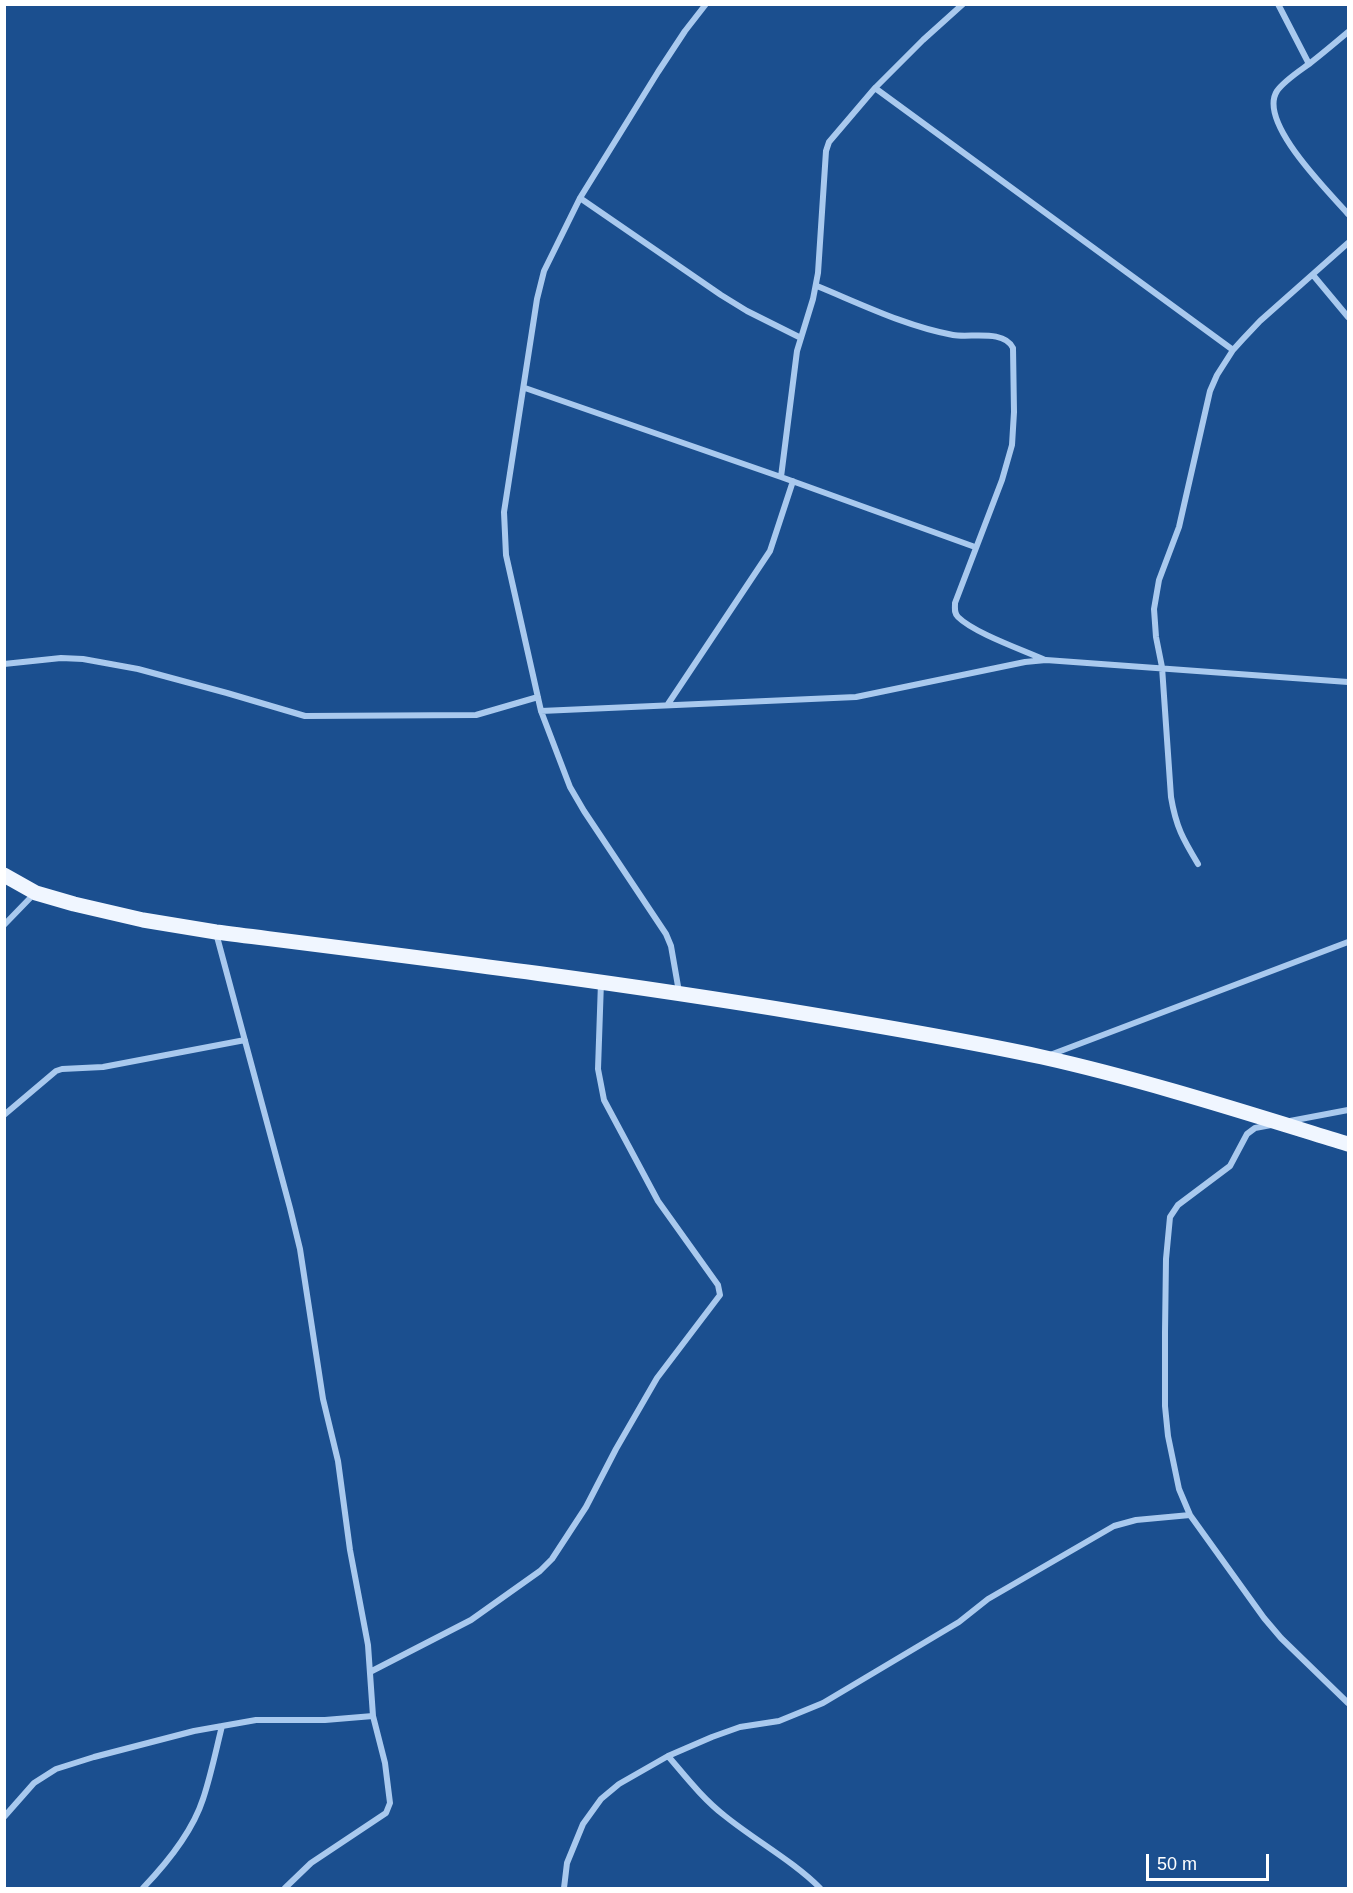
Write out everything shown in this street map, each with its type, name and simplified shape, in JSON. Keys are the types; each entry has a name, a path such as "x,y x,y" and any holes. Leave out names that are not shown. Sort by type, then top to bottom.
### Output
{"main road":[{"path":"4,875 36,893 142,920 216,932 679,992 859,1022 1044,1058 1154,1086 1348,1144"}],"street":[{"path":"679,992 671,946 666,934 627,878 570,787 541,711 506,555 504,512 537,299 544,271 580,198 658,72 706,4"},
{"path":"781,477 796,351 817,286 826,151 829,142 875,88 963,4"},
{"path":"1278,4 1309,64"},
{"path":"1348,32 1278,90 1273,109 1279,126 1302,162 1348,214"},
{"path":"875,88 1233,350"},
{"path":"580,198 721,295 801,338"},
{"path":"1198,864 1179,833 1174,817 1162,667 1156,637 1154,609 1159,580 1179,527 1210,391 1217,375 1233,350 1260,321 1348,243"},
{"path":"1312,275 1348,317"},
{"path":"817,286 918,327 955,335 1002,337 1010,342 1013,348 1012,445 1002,480 955,603 955,612 980,631 1046,660"},
{"path":"525,388 975,547"},
{"path":"668,704 770,551 793,481"},
{"path":"4,664 61,658 83,659 138,669 305,716 476,716 538,697"},
{"path":"541,711 856,697 1025,662 1046,660 1348,682"},
{"path":"4,925 36,893"},
{"path":"216,932 300,1249 321,1389 338,1461 350,1550 368,1645 373,1716 386,1772 390,1803 386,1813 311,1863 285,1888"},
{"path":"1044,1058 1348,942"},
{"path":"370,1672 471,1620 540,1571 552,1559 586,1507 657,1378 720,1295 718,1285 658,1201 604,1100 598,1069 601,981"},
{"path":"4,1116 56,1071 62,1069 103,1067 244,1040"},
{"path":"1348,1110 1255,1128 1246,1134 1230,1166 1178,1205 1170,1217 1166,1259 1165,1406 1168,1436 1179,1489 1190,1515 1264,1618 1281,1638 1348,1702"},
{"path":"564,1888 567,1863 579,1833 601,1799 619,1784 668,1756 712,1737 740,1728 779,1721 823,1703 958,1622 988,1599 1114,1526 1136,1520 1190,1515"},
{"path":"4,1817 34,1783 56,1768 183,1734 256,1720 325,1720 373,1716"},
{"path":"143,1888 159,1872 189,1832 203,1801 222,1726"},
{"path":"668,1756 707,1801 723,1815 806,1875 820,1888"}]}
